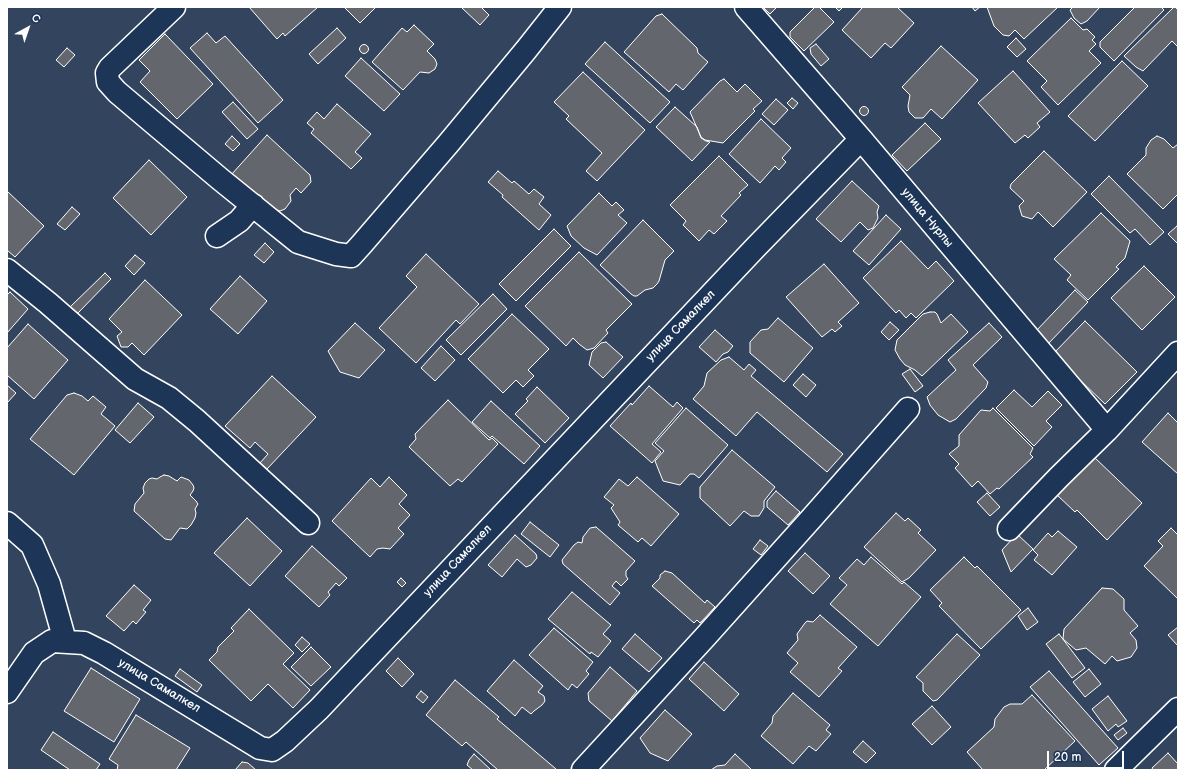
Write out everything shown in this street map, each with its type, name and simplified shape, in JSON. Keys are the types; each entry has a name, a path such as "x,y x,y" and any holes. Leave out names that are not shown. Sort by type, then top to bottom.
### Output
{"street":[{"path":"174,7 110,68 107,73 108,82 117,92 220,179 298,242 336,254 351,256 448,144 560,7"},
{"name":"улица Нурлы","path":"746,7 861,139 1107,430"},
{"name":"улица Самалкел","path":"7,692 34,653 52,641 84,643 104,653 260,748 272,750 285,741 324,703 861,139"},
{"path":"217,236 239,221 253,206"},
{"path":"7,270 135,378 169,398 197,421 308,523"},
{"path":"1009,530 1059,477 1107,430 1178,353"},
{"path":"583,770 706,636 908,409"},
{"path":"12,530 32,545 48,584 65,641"},
{"path":"1116,770 1178,709"}],"building":[{"path":"249,7 318,7 285,36 283,33 277,39"},
{"path":"376,7 360,23 345,8"},
{"path":"461,7 481,7 489,15 480,25"},
{"path":"763,7 777,7 770,14"},
{"path":"815,7 819,7 834,22 804,51 790,37 790,32"},
{"path":"835,7 843,7 839,11"},
{"path":"863,7 897,7 914,23 891,48 885,43 871,58 842,30"},
{"path":"972,7 980,7 975,11"},
{"path":"987,7 1058,7 1024,39 1015,30 1009,36 1003,35 994,26"},
{"path":"1073,7 1100,7 1087,21 1081,24 1074,18 1070,10"},
{"path":"1135,7 1161,7 1164,10 1114,61 1100,47 1100,42"},
{"path":"1174,7 1178,10 1178,47 1172,41 1143,71 1124,56"},
{"path":"662,14 697,48 698,53 708,62 683,90 676,84 669,92 624,52 656,16"},
{"path":"1071,18 1083,30 1087,29 1095,37 1092,40 1096,44 1089,51 1101,63 1058,105 1041,87 1047,81 1027,61"},
{"path":"414,25 434,44 427,51 435,59 437,64 435,69 429,73 420,72 403,90 372,62 402,28 407,32"},
{"path":"337,28 346,38 318,64 309,54"},
{"path":"207,33 216,43 225,36 283,100 258,123 190,48"},
{"path":"165,34 213,84 177,119 140,82 150,71 139,60"},
{"path":"1016,38 1026,49 1017,57 1007,47"},
{"path":"605,42 670,102 650,123 585,64"},
{"path":"364,44 369,49 364,54 359,49"},
{"path":"816,44 829,59 821,66 811,54 810,48"},
{"path":"941,46 978,80 942,119 931,109 923,118 915,118 909,112 908,106 910,95 902,87"},
{"path":"67,48 75,55 64,67 56,60"},
{"path":"361,58 400,94 384,111 345,76"},
{"path":"1122,61 1148,86 1095,141 1068,116"},
{"path":"1013,71 1050,112 1037,123 1040,127 1028,138 1025,135 1015,143 978,103"},
{"path":"583,72 645,130 597,181 586,171 602,153 566,119 569,116 554,102"},
{"path":"724,79 737,92 745,84 762,101 753,109 755,111 723,143 705,140 701,137 690,112 720,81"},
{"path":"792,98 798,103 793,109 787,103"},
{"path":"776,99 788,110 774,125 762,114"},
{"path":"233,102 258,129 247,139 222,112"},
{"path":"337,104 371,134 355,152 362,158 351,169 311,133 314,129 307,123 317,112 324,119"},
{"path":"675,107 697,127 701,138 710,142 692,161 656,127"},
{"path":"862,107 866,107 868,111 866,115 862,115 860,113 860,109"},
{"path":"761,119 791,148 782,158 786,162 779,170 775,166 760,183 729,154"},
{"path":"925,123 941,139 907,171 892,155"},
{"path":"267,135 310,175 311,182 301,193 296,188 290,195 291,201 285,209 280,211 273,209 231,175"},
{"path":"232,136 240,144 233,151 225,144"},
{"path":"1157,136 1164,139 1173,148 1178,144 1178,194 1163,209 1127,174 1146,155 1146,148 1151,140"},
{"path":"1044,151 1087,192 1053,227 1038,212 1032,219 1022,216 1019,206 1024,201 1010,188 1011,184"},
{"path":"719,156 748,185 739,193 741,195 721,216 727,221 714,234 709,230 699,241 683,225 686,221 670,205"},
{"path":"149,160 187,197 151,235 113,198"},
{"path":"498,171 512,183 514,181 529,194 534,189 544,197 539,204 551,215 539,230 502,197 503,195 488,182"},
{"path":"1109,176 1164,232 1150,245 1135,229 1130,233 1091,194"},
{"path":"852,181 879,206 877,212 878,218 873,228 868,230 860,222 841,242 816,219"},
{"path":"7,191 44,226 15,257 7,250"},
{"path":"599,193 612,206 616,202 624,210 618,215 627,223 597,255 584,248 571,236 567,226"},
{"path":"72,207 80,214 65,230 57,224"},
{"path":"1101,213 1130,241 1125,258 1116,267 1119,269 1088,300 1067,280 1071,275 1054,259"},
{"path":"886,215 901,229 869,265 853,251"},
{"path":"643,220 674,251 665,260 657,284 653,288 645,290 637,296 634,296 600,265"},
{"path":"1177,226 1178,227 1178,244 1168,234"},
{"path":"554,229 571,246 516,301 499,284"},
{"path":"901,241 928,269 936,261 954,281 916,318 911,313 906,318 899,310 896,313 863,278"},
{"path":"265,243 274,252 264,263 254,255"},
{"path":"579,252 632,304 606,330 608,333 594,348 587,350 573,338 566,346 525,306"},
{"path":"426,254 479,304 460,324 456,320 416,363 379,328 417,287 406,276"},
{"path":"135,255 145,263 134,275 125,266"},
{"path":"824,264 859,303 838,322 842,326 835,332 832,329 822,337 786,297"},
{"path":"1144,266 1175,297 1142,330 1111,298"},
{"path":"105,273 111,279 77,314 70,307"},
{"path":"240,276 267,301 238,334 210,309"},
{"path":"145,280 182,315 144,355 132,343 128,347 121,347 117,336 122,332 109,319"},
{"path":"1075,290 1088,302 1048,344 1036,331"},
{"path":"10,292 28,309 7,333 7,295"},
{"path":"493,294 507,309 461,355 446,340"},
{"path":"935,312 937,314 941,323 951,314 968,332 922,376 915,370 905,365 895,350 897,340 923,314"},
{"path":"512,314 549,349 528,370 534,376 523,387 516,380 503,393 468,359"},
{"path":"778,318 813,348 784,382 750,353 750,342 761,330 768,329"},
{"path":"1085,321 1137,372 1105,404 1053,354"},
{"path":"890,322 899,330 889,340 881,332"},
{"path":"355,323 385,350 359,378 340,372 328,351"},
{"path":"989,323 1002,337 973,365 988,382 986,388 956,419 950,422 938,415 930,405 927,397 956,370 948,360"},
{"path":"28,324 68,360 34,399 7,375 7,348"},
{"path":"715,330 733,346 716,362 699,347"},
{"path":"606,342 623,357 603,378 589,365 592,352 601,343"},
{"path":"441,346 455,360 435,381 421,368"},
{"path":"729,357 744,370 749,364 756,370 751,376 843,454 827,472 757,412 736,436 693,399 704,386 707,373 721,360"},
{"path":"910,369 923,386 915,392 902,374"},
{"path":"803,374 816,385 806,397 793,385"},
{"path":"272,376 316,417 267,469 260,463 268,454 255,442 250,448 225,426"},
{"path":"7,385 16,393 7,403"},
{"path":"649,386 673,407 677,402 683,408 652,444 661,452 652,463 610,426"},
{"path":"537,387 569,418 545,443 515,414 528,401 526,399"},
{"path":"1014,390 1032,407 1048,391 1062,405 1046,421 1052,427 1034,446 996,408"},
{"path":"74,393 82,396 88,401 93,396 106,407 101,414 115,426 74,475 30,439 67,395"},
{"path":"448,400 489,440 492,438 498,444 462,482 458,479 450,486 409,447 416,439 415,434"},
{"path":"491,401 540,446 524,464 492,436 490,438 472,422"},
{"path":"138,403 154,417 130,443 115,430"},
{"path":"686,408 728,445 699,478 694,474 690,474 680,485 663,481 655,461 664,451 655,443"},
{"path":"993,408 1033,448 1030,454 1033,457 999,489 997,488 990,494 978,481 972,487 955,468 959,464 949,454 959,446 959,435 981,410 990,411"},
{"path":"1168,413 1178,423 1178,474 1142,442"},
{"path":"732,450 775,487 764,501 764,508 759,516 751,516 744,511 730,526 700,498 700,487"},
{"path":"1093,456 1142,503 1107,540 1077,510 1075,512 1056,494"},
{"path":"164,475 177,481 181,477 189,480 194,488 190,495 198,504 195,509 195,518 191,525 187,529 180,528 171,540 165,539 134,511 135,504 144,493 143,488 145,483 149,479 157,479"},
{"path":"389,477 407,495 399,504 410,515 398,528 404,534 390,549 377,549 370,557 332,521 371,478 380,487"},
{"path":"637,477 679,514 651,546 642,538 638,542 618,525 620,522 611,508 614,505 604,497 619,479 628,486"},
{"path":"776,491 800,512 788,525 767,507 767,501"},
{"path":"987,493 1000,507 990,516 977,502"},
{"path":"896,513 905,521 908,518 921,530 918,533 936,550 909,578 902,582 864,547"},
{"path":"247,518 282,551 250,586 214,553"},
{"path":"530,522 559,545 550,557 521,534"},
{"path":"596,527 635,561 626,571 626,576 628,579 621,586 616,581 612,586 620,593 610,605 563,564 562,560 574,545 578,542 582,543 583,537 590,528"},
{"path":"1171,528 1178,535 1178,599 1144,566 1163,546 1158,541"},
{"path":"1058,531 1077,547 1052,575 1034,560 1038,555 1033,550 1048,533 1052,537"},
{"path":"1017,534 1033,549 1011,572 1002,550"},
{"path":"515,535 536,554 537,558 531,565 526,567 517,559 502,577 488,565"},
{"path":"760,540 768,546 761,555 753,549"},
{"path":"312,546 347,578 339,586 336,583 328,592 330,595 319,607 285,576"},
{"path":"805,553 830,576 813,594 788,571"},
{"path":"871,557 902,584 904,582 921,597 878,646 830,604 847,585 839,578 857,559 864,565"},
{"path":"964,557 975,568 977,566 1021,610 981,649 939,606 942,603 930,590"},
{"path":"665,571 672,573 705,603 707,600 715,607 700,623 697,620 694,623 652,586"},
{"path":"401,578 406,583 402,587 397,582"},
{"path":"134,585 151,600 143,610 146,612 136,624 133,621 124,631 106,616"},
{"path":"1102,588 1113,589 1124,599 1124,610 1138,626 1130,633 1136,640 1137,648 1131,657 1117,661 1112,656 1105,664 1086,648 1076,650 1063,639 1064,629"},
{"path":"572,592 611,625 603,634 611,641 598,657 591,652 590,654 548,619"},
{"path":"1028,608 1038,622 1027,630 1018,616"},
{"path":"249,609 294,653 283,664 310,690 293,708 268,684 251,701 209,660 217,652 218,647 234,631 231,628"},
{"path":"820,615 857,647 838,668 842,671 819,697 790,672 798,663 787,653 798,640 797,634 805,623 807,621 813,622"},
{"path":"1178,627 1178,646 1168,635"},
{"path":"554,628 593,662 586,671 589,674 577,688 572,684 568,690 529,655"},
{"path":"635,634 662,658 649,672 622,649"},
{"path":"957,634 980,655 937,700 933,701 923,691 923,683 916,677"},
{"path":"1059,634 1085,668 1072,678 1046,644"},
{"path":"302,637 310,644 302,652 295,645"},
{"path":"311,647 331,667 311,686 291,667"},
{"path":"398,658 414,674 402,687 386,671"},
{"path":"514,660 543,686 538,692 544,696 545,701 531,714 522,707 515,716 487,691"},
{"path":"704,662 739,694 724,711 689,679"},
{"path":"610,667 637,691 612,721 589,701 588,693"},
{"path":"91,668 140,699 114,742 64,711"},
{"path":"180,669 202,685 197,692 175,676"},
{"path":"1089,669 1101,684 1085,697 1073,682"},
{"path":"1049,671 1118,748 1099,765 1030,687"},
{"path":"455,680 499,717 497,719 556,770 498,770 466,742 462,746 426,715"},
{"path":"421,691 428,697 423,703 416,697"},
{"path":"793,693 830,725 826,730 831,734 816,751 809,746 793,764 761,736 772,723 773,716"},
{"path":"1032,695 1075,741 1044,770 983,770 967,752 994,727 995,719 1004,707 1010,704 1022,704"},
{"path":"1108,696 1127,721 1118,727 1116,724 1108,731 1092,709"},
{"path":"932,706 951,727 932,745 912,724"},
{"path":"665,710 692,734 668,761 650,753 640,738"},
{"path":"136,715 190,748 176,770 117,770 118,765 109,759"},
{"path":"1123,728 1127,733 1118,740 1114,735"},
{"path":"53,732 100,764 96,770 70,770 41,750"},
{"path":"863,741 876,753 866,763 853,752"},
{"path":"1168,753 1178,764 1178,770 1153,770 1152,768"},
{"path":"474,754 491,770 473,770 467,765"},
{"path":"735,754 752,770 711,770 717,766 725,765"},
{"path":"242,762 248,763 256,770 235,770"}]}
